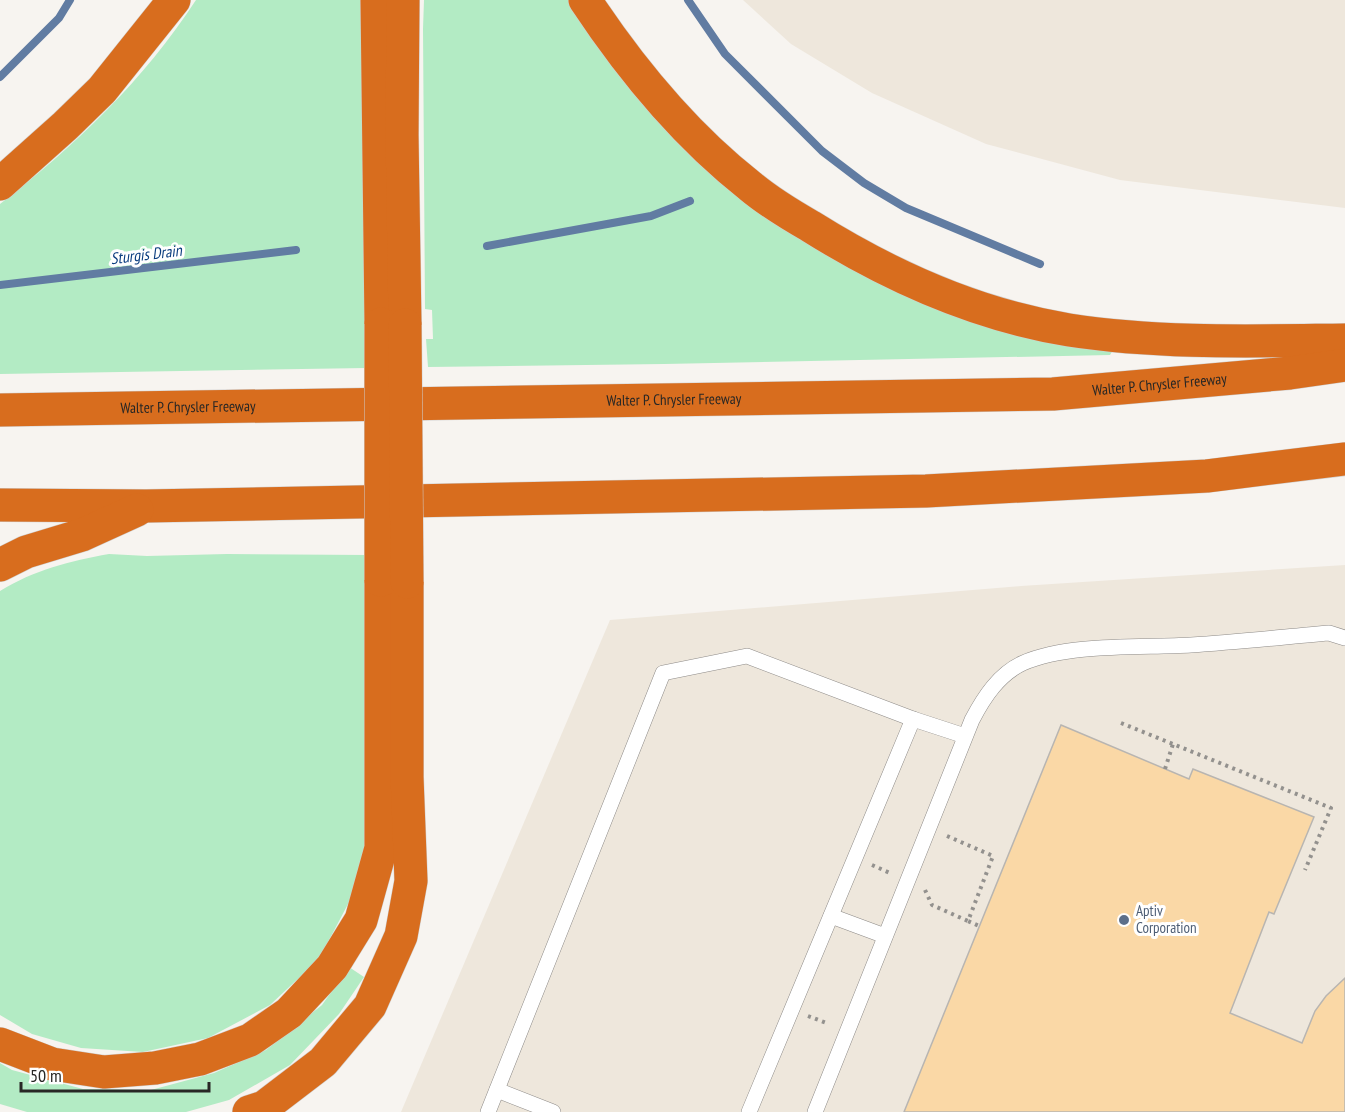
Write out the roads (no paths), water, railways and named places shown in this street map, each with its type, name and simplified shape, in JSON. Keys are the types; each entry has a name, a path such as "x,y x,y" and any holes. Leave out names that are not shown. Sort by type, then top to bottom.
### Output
{"highway":[{"path":"0,184 102,90 174,0"},
{"path":"0,1044 52,1064 104,1072 155,1068 200,1059 250,1040 289,1013 332,967 361,920 381,848 394,581 393,325 377,0"},
{"path":"393,325 402,135 403,0"},
{"path":"585,0 627,59 669,108 709,150 750,186 831,240 930,290 1020,319 1068,330 1183,340 1345,340"},
{"name":"Walter P. Chrysler Freeway","path":"0,410 1053,394 1290,373 1345,365"},
{"path":"0,505 146,506 926,491 1207,476 1345,459"},
{"path":"0,565 26,552 82,535 146,506"},
{"path":"249,1112 264,1107 323,1062 370,1006 401,936 411,881 407,777 394,581"}],"lane":[{"path":"815,1112 965,736 983,699 999,680 1022,664 1041,657 1096,650 1194,645 1329,633 1345,638"},
{"path":"488,1112 663,673 747,656 913,719 965,736"},
{"path":"749,1112 913,719"},
{"path":"831,916 885,936"},
{"path":"497,1090 553,1112"}],"waterway":[{"path":"0,77 59,18 70,0"},
{"path":"688,0 725,54 822,151 864,183 906,208 1040,264"},
{"name":"Sturgis Drain","path":"487,246 651,216 690,201"},
{"name":"Sturgis Drain","path":"0,285 296,250"}],"place":[{"name":"Aptiv Corporation","path":"1124,920"}]}
